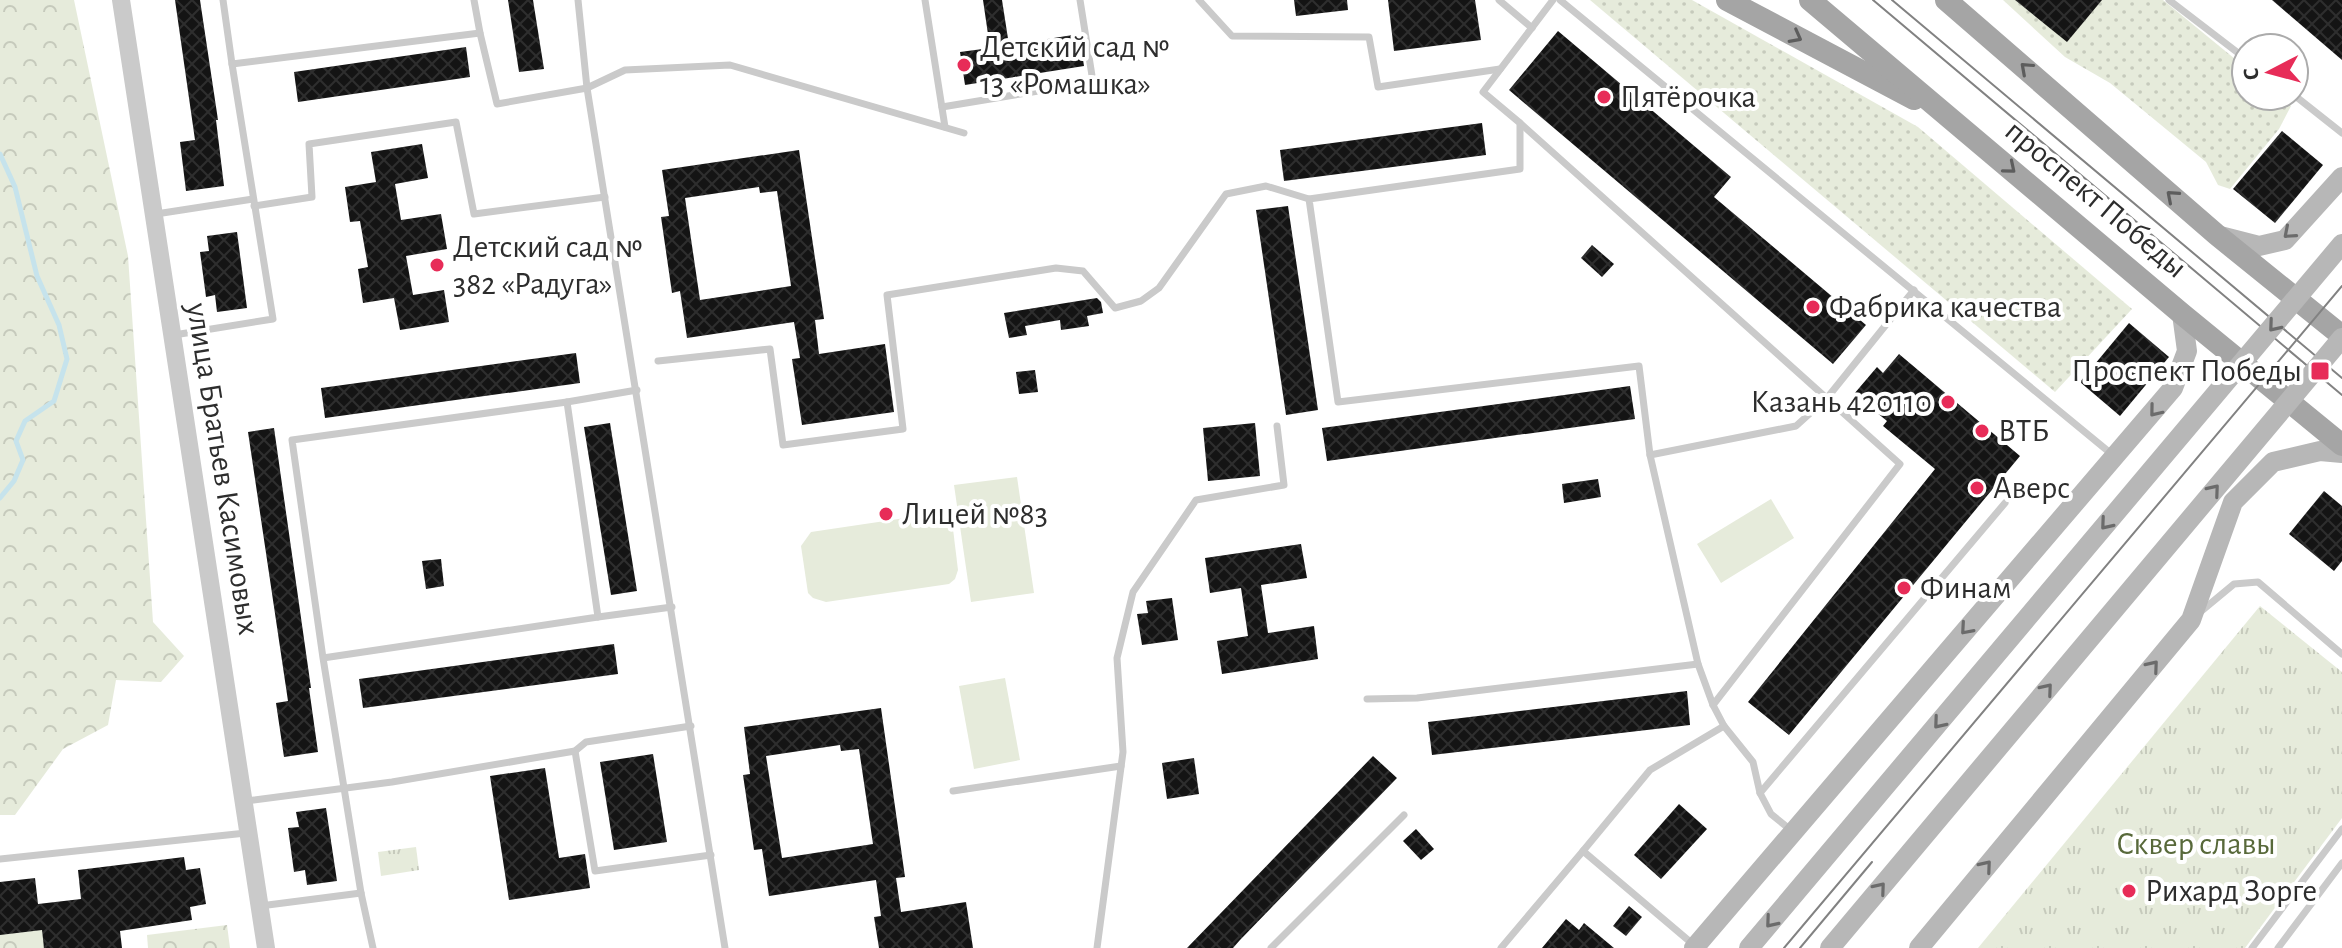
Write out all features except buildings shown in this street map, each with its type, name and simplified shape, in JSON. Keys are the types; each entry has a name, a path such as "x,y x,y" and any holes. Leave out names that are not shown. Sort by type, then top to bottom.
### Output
{"main road":[{"path":"1727,0 1950,118"},
{"name":"проспект Победы","path":"1810,0 2342,445"},
{"name":"проспект Победы","path":"1946,0 2217,235 2342,337"},
{"path":"1965,0 2002,46"},
{"path":"2217,235 2259,246 2285,240 2342,177"},
{"path":"1749,948 2342,244"},
{"path":"1695,947 2173,388 2187,351 2182,314"},
{"path":"1830,948 2342,337"},
{"path":"1919,948 2191,620 2233,502 2273,462 2320,451 2342,453"}],"street":[{"name":"улица Братьев Касимовых","path":"121,0 266,948"}],"lane":[{"path":"172,335 273,319 223,0"},
{"path":"474,0 497,104 587,88 625,70 730,65 964,133"},
{"path":"578,0 587,88 725,948"},
{"path":"925,0 945,127"},
{"path":"942,107 1093,82 1080,0"},
{"path":"1199,0 1232,36 1369,37 1378,87 1500,69"},
{"path":"1499,0 1532,28"},
{"path":"1553,0 1483,92 1900,464 1713,705"},
{"path":"1560,0 2114,456"},
{"path":"2169,0 2230,47"},
{"path":"232,64 480,33"},
{"path":"2310,108 2342,133"},
{"path":"154,214 312,197 309,144 456,122 474,214 605,197"},
{"path":"658,361 770,349 783,445 903,429 887,295 1056,268 1083,271 1115,308 1141,301 1159,288 1226,194 1266,186 1309,199 1520,169 1520,123"},
{"path":"1309,199 1338,402 1639,366 1650,455 1698,664 1724,726 1753,762 1760,793 1771,814 1793,832"},
{"path":"1650,455 1796,426 1827,398 1914,290"},
{"path":"373,948 361,893 323,658 292,440 637,390"},
{"path":"567,402 598,617"},
{"path":"1097,948 1123,752 1117,658 1133,592 1196,500 1284,485 1277,426"},
{"path":"1760,793 2005,503"},
{"path":"2191,620 2234,584 2258,582 2342,654"},
{"path":"323,658 672,607"},
{"path":"1367,699 1417,698 1698,664"},
{"path":"243,801 575,751 586,742 691,726"},
{"path":"1501,948 1650,770 1724,726"},
{"path":"575,751 595,871 711,855"},
{"path":"953,791 1121,766"},
{"path":"1271,948 1404,815"},
{"path":"2252,948 2342,829"},
{"path":"0,859 248,832"},
{"path":"1583,851 1695,947"},
{"path":"2278,948 2342,863"},
{"path":"259,906 361,893"}],"green space":[{"path":"0,0 74,0 128,256 153,622 184,656 161,682 116,680 108,725 63,749 15,815 0,815"},
{"path":"1590,0 1692,0 1918,127 2132,309 2055,392"},
{"path":"2003,0 2163,0 2230,55 2230,112 2288,112 2279,129 2230,189 2218,185 2206,162 2110,83 2065,57"},
{"path":"1017,477 1034,593 971,602 954,485"},
{"path":"1771,499 1794,538 1721,583 1697,544"},
{"path":"932,514 944,518 953,529 958,570 949,584 826,602 808,593 801,546 811,532"},
{"name":"Сквер славы","path":"2260,606 2342,672 2342,818 2245,948 1978,948"},
{"path":"1005,678 1020,760 974,769 959,686"},
{"path":"416,847 419,870 381,876 378,852"},
{"path":"227,925 230,948 148,948 147,935"},
{"path":"0,929 56,929 60,948 0,948"}],"waterway":[{"path":"0,154 15,187 37,276 59,325 67,359 54,401 25,421 16,441 23,460 14,481 0,498"}],"tram line":[{"path":"1873,0 2342,395"},
{"path":"1892,0 2342,378"},
{"path":"1784,948 2342,286"},
{"path":"1800,948 1872,862"}],"place":[{"name":"Детский сад № 13 «Ромашка»","path":"964,65"},
{"name":"Пятёрочка","path":"1604,97"},
{"name":"Детский сад № 382 «Радуга»","path":"437,265"},
{"name":"Фабрика качества","path":"1813,307"},
{"name":"Проспект Победы","path":"2320,371"},
{"name":"Казань 420110","path":"1948,402"},
{"name":"ВТБ","path":"1982,431"},
{"name":"Аверс","path":"1977,488"},
{"name":"Лицей №83","path":"886,514"},
{"name":"Финам","path":"1904,588"},
{"name":"Рихард Зорге","path":"2129,891"}]}
